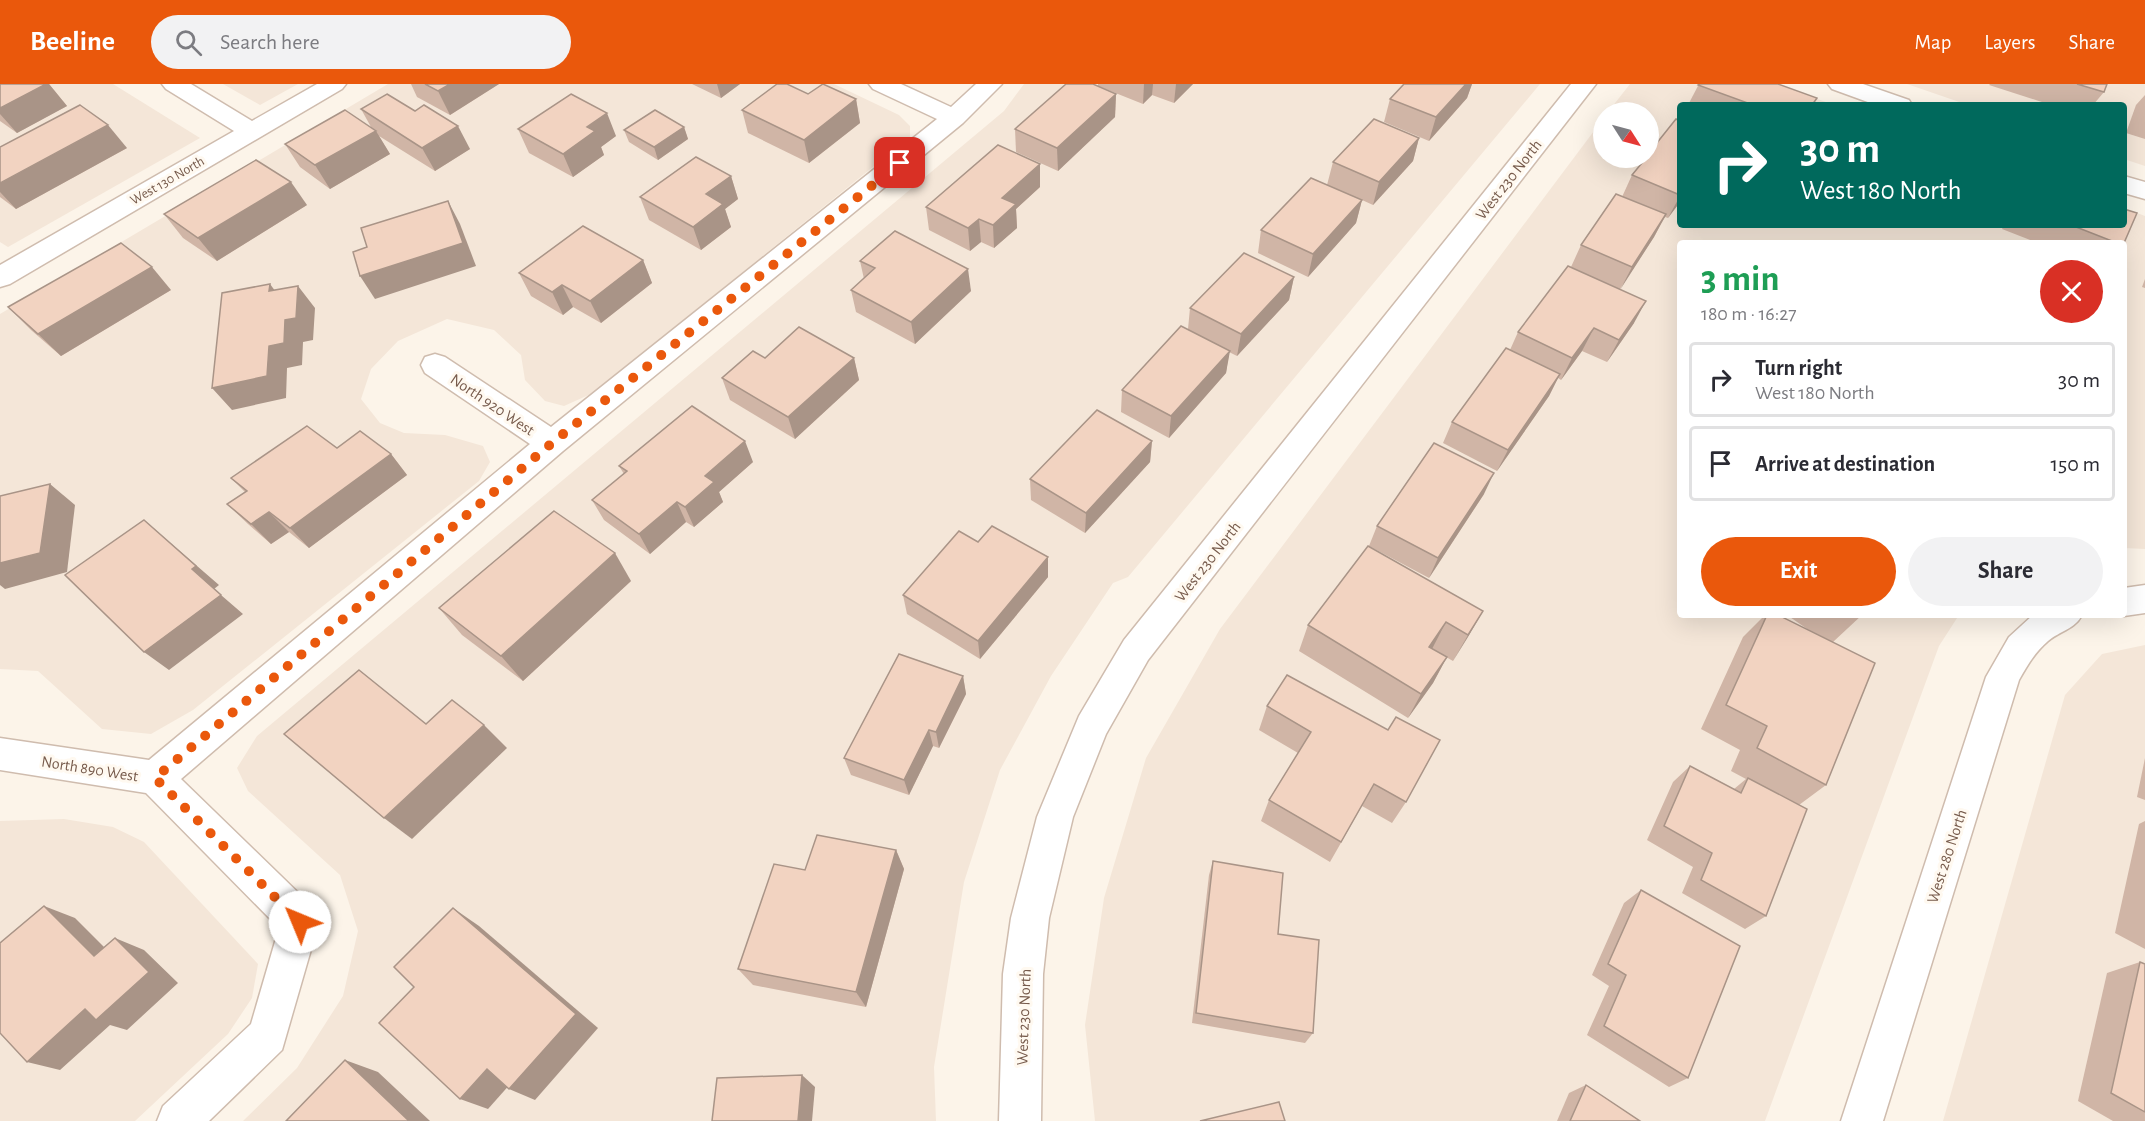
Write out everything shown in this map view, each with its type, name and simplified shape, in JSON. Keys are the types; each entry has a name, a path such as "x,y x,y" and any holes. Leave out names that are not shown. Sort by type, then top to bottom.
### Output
{"street":[{"path":"174,84 252,131"},
{"name":"West 130 North","path":"0,277 334,84"},
{"path":"881,84 954,118"},
{"path":"155,778 552,443 954,118 990,84"},
{"name":"West 230 North","path":"1020,1121 1023,974 1030,918 1055,817 1091,727 1136,650 1584,84"},
{"path":"1840,84 1891,102"},
{"path":"2127,185 2145,191"},
{"name":"North 920 West","path":"435,365 552,443"},
{"path":"2127,602 2145,600"},
{"name":"West 280 North","path":"1862,1121 2003,677 2020,648 2044,623 2057,618"},
{"name":"North 890 West","path":"0,754 155,778 300,922 268,1036 178,1121"}],"shaded area":[{"path":"0,84 113,84 200,138 8,247 0,242"},
{"path":"223,84 298,84 260,105"},
{"path":"388,84 834,84 899,115 910,126 910,137 593,393 564,406 545,401 525,380 521,355 494,330 447,319 398,341 371,369 361,399 380,423 404,433 445,435 483,446 490,462 479,481 193,710 151,734 102,729 38,671 0,669 0,314"},
{"path":"1024,84 1540,84 1128,577 1113,583 1051,676 1000,770 964,882 934,1067 936,1121 243,1121 297,1068 343,996 358,931 340,875 248,791 237,768 257,736 1004,111"},
{"path":"1630,84 1776,84 1826,102 1677,102 1677,228 2127,228 2127,209 2145,216 2145,549 2127,548 2127,240 1677,240 1677,618 1957,618 1939,646 1765,1121 1095,1121 1085,1025 1104,898 1146,758 1220,629 1593,132 1593,168 1659,168 1659,102 1616,102"},
{"path":"1907,84 2145,84 2145,166 2127,160 2127,102 1959,102"},
{"path":"2145,645 2145,1121 1943,1121 2065,695 2102,654"},
{"path":"64,819 113,827 144,842 258,964 252,998 228,1034 135,1121 0,1121 0,821"}],"building":[{"path":"0,84 46,84 0,108"},
{"path":"425,84 450,84 438,91"},
{"path":"777,84 787,84 808,94 823,84 856,99 804,140 742,110"},
{"path":"1066,84 1093,84 1116,94 1057,148 1015,129"},
{"path":"1404,84 1466,84 1436,117 1390,99"},
{"path":"1778,84 1817,98 1814,102 1745,102 1698,85"},
{"path":"2077,84 2107,84 2104,92"},
{"path":"387,94 415,111 424,105 458,126 422,148 361,109"},
{"path":"571,94 607,113 587,127 595,131 563,154 518,129"},
{"path":"80,105 108,125 0,183 0,147"},
{"path":"345,110 376,131 315,165 285,144"},
{"path":"655,110 684,127 654,147 624,130"},
{"path":"1374,119 1419,138 1379,182 1333,162"},
{"path":"1677,120 1677,194 1632,175 1638,168 1659,168 1659,140"},
{"path":"998,145 1040,164 1002,198 1016,204 993,225 979,219 968,228 926,207"},
{"path":"696,157 731,176 706,194 723,204 693,227 640,197"},
{"path":"256,160 291,182 198,238 164,214"},
{"path":"1311,178 1362,200 1313,254 1261,230"},
{"path":"1616,194 1666,214 1632,267 1581,245"},
{"path":"448,201 463,243 360,276 353,252 367,247 361,228"},
{"path":"2127,210 2137,213 2125,240 2109,240 2079,228 2127,228"},
{"path":"583,226 643,260 590,301 562,285 552,292 519,273"},
{"path":"895,231 968,269 911,322 851,290 875,268 860,261"},
{"path":"121,243 152,267 38,334 8,307"},
{"path":"1244,253 1294,277 1241,334 1190,308"},
{"path":"1568,266 1646,301 1619,340 1594,328 1572,358 1518,332"},
{"path":"270,284 269,291 298,286 296,318 285,320 284,343 269,346 267,376 212,388 222,293"},
{"path":"1181,326 1230,351 1171,416 1122,390"},
{"path":"799,327 854,358 788,417 722,378 753,351 765,358"},
{"path":"1506,348 1560,374 1508,450 1452,422"},
{"path":"692,406 745,441 705,476 714,482 685,507 677,502 639,534 592,500 627,471 619,466"},
{"path":"1097,410 1152,441 1086,513 1030,479"},
{"path":"307,426 337,448 360,431 391,454 290,528 269,512 251,524 227,504 247,491 231,478"},
{"path":"1434,443 1494,473 1438,558 1377,526"},
{"path":"50,484 40,553 0,563 0,496"},
{"path":"554,511 615,553 501,656 439,608"},
{"path":"144,520 196,566 192,569 221,595 144,652 65,575"},
{"path":"992,526 1048,557 978,641 903,595 959,531 978,542"},
{"path":"1368,546 1483,611 1468,635 1446,622 1429,647 1447,657 1421,694 1308,625"},
{"path":"1766,618 1784,618 1875,663 1826,785 1757,748 1767,726 1726,705"},
{"path":"899,654 963,676 936,732 929,730 904,780 844,758"},
{"path":"359,670 426,724 452,700 484,725 384,818 284,734"},
{"path":"1287,675 1388,730 1396,717 1440,740 1406,802 1374,784 1341,842 1269,800 1311,732 1267,706"},
{"path":"1690,766 1741,793 1748,778 1807,809 1766,916 1701,880 1712,853 1664,826"},
{"path":"817,835 896,850 856,992 738,969 774,864 805,870"},
{"path":"1213,861 1283,873 1278,934 1319,940 1313,1033 1196,1013"},
{"path":"1641,890 1740,946 1688,1078 1604,1026 1626,975 1608,964"},
{"path":"44,906 94,956 115,938 149,972 96,1020 85,1009 27,1062 0,1033 0,943"},
{"path":"453,908 576,1014 509,1089 487,1069 460,1099 379,1023 414,987 394,967"},
{"path":"2140,962 2145,964 2145,1112 2111,1093"},
{"path":"345,1060 409,1121 286,1121"},
{"path":"802,1075 798,1121 712,1121 717,1078"},
{"path":"1586,1085 1640,1121 1570,1121"},
{"path":"1279,1102 1285,1121 1200,1121"}],"route":[{"path":"300,922 155,778 552,443 900,163"}]}
